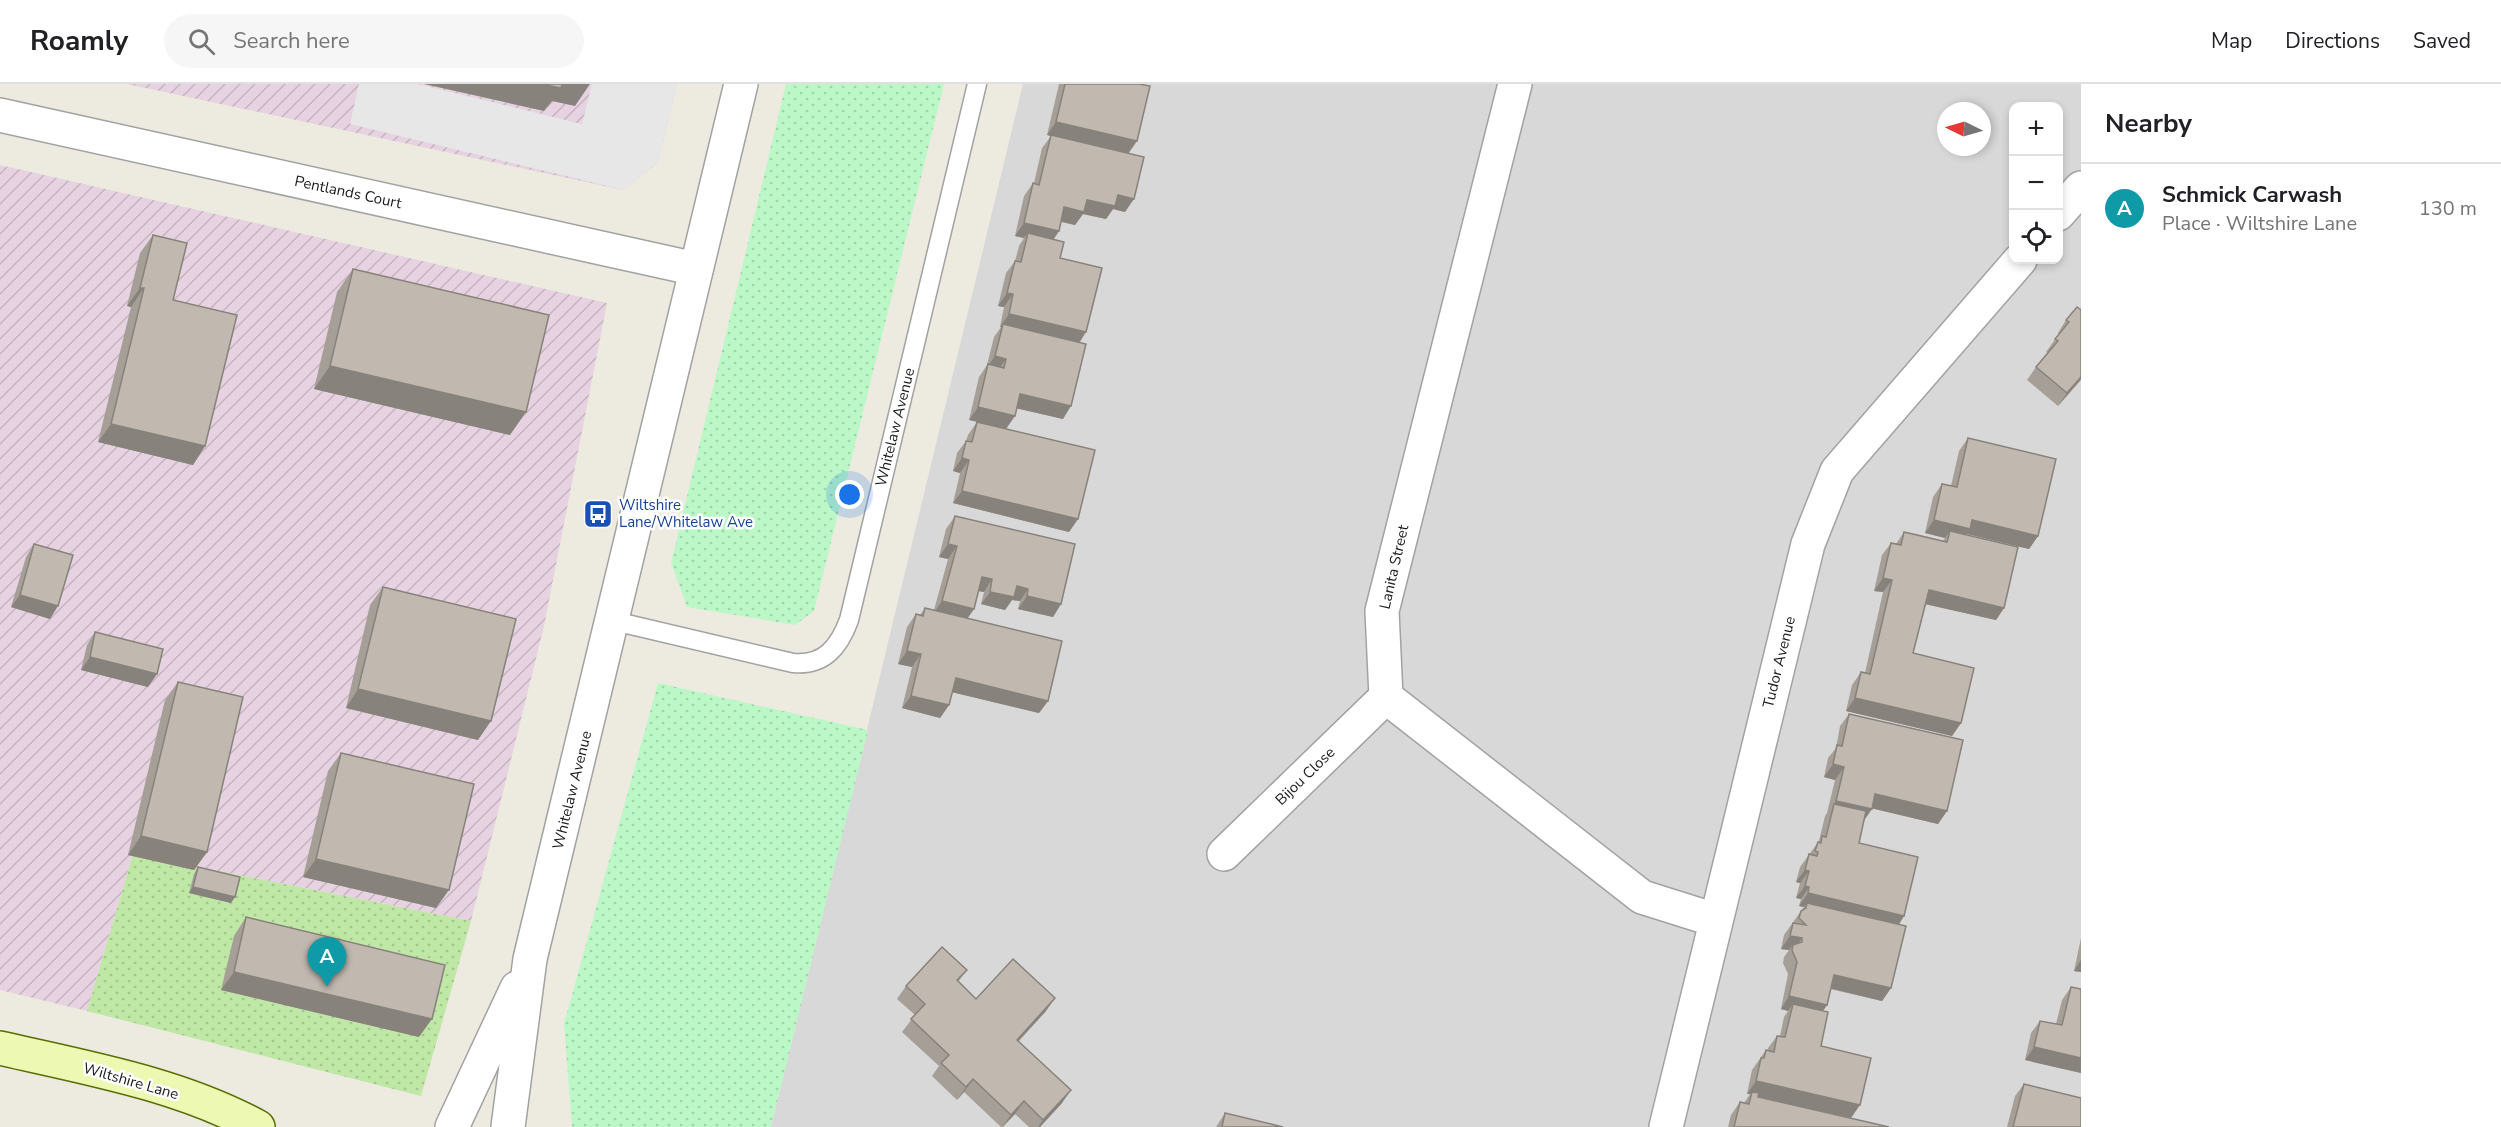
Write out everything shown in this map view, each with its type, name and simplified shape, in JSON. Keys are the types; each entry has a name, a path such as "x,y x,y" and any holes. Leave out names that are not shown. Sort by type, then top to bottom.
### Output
{"main road":[{"name":"Wiltshire Lane","path":"0,1048 128,1078 211,1105 258,1127"}],"street":[{"name":"Whitelaw Avenue","path":"508,1127 530,959 614,621 741,84"},
{"name":"Lanita Street","path":"1386,698 1382,611 1515,84"},
{"name":"Pentlands Court","path":"0,115 696,269"},
{"path":"2062,210 2081,188"},
{"name":"Tudor Avenue","path":"1666,1127 1808,544 1838,471 2017,264"},
{"name":"Bijou Close","path":"1224,854 1386,698"},
{"path":"1386,698 1642,897 1715,920"},
{"name":"Whitelaw Avenue","path":"452,1127 530,959"}],"lane":[{"name":"Whitelaw Avenue","path":"614,621 793,663 817,662 834,649 849,620 977,84"}],"shaded area":[{"path":"127,84 677,84 658,162 624,190"},
{"path":"359,84 418,84 582,124 592,84 677,84 658,162 624,190 350,124"},
{"path":"1023,84 2081,84 2081,1127 771,1127"},
{"path":"0,165 607,303 544,626 471,921 133,854 87,1011 0,990"}],"green space":[{"path":"786,84 944,84 814,611 795,625 687,607 671,563"},
{"path":"658,683 868,730 771,1127 572,1127 564,1024"},
{"path":"133,854 471,921 421,1096 87,1011"}],"building":[{"path":"541,84 562,84 561,88"},
{"path":"1065,84 1150,86 1137,141 1056,122"},
{"path":"1051,135 1144,157 1134,199 1118,195 1115,206 1087,200 1084,212 1064,207 1059,231 1024,223 1033,183 1039,185"},
{"path":"1028,233 1064,242 1060,258 1102,268 1086,332 1009,314 1013,294 1007,293 1015,261 1021,262"},
{"path":"153,235 187,243 173,300 237,315 205,446 111,424 144,288 140,288"},
{"path":"353,269 549,315 526,412 330,366"},
{"path":"2077,307 2081,310 2081,377 2067,393 2036,367 2058,341 2055,339 2069,322 2066,320"},
{"path":"1003,324 1086,344 1071,406 1020,394 1015,416 978,407 988,364 1004,368 1006,359 995,356"},
{"path":"977,422 1095,450 1078,519 962,491 969,460 962,458 966,441 972,442"},
{"path":"1968,438 2056,459 2038,536 1972,520 1970,529 1934,520 1942,484 1957,487"},
{"path":"955,516 1075,544 1061,604 1027,596 1028,589 1017,586 1014,597 990,592 992,579 982,577 974,609 942,601 957,546 948,544"},
{"path":"1950,531 2018,547 2004,608 1929,590 1913,653 1974,668 1961,723 1855,698 1861,672 1870,674 1892,580 1883,578 1891,543 1901,545 1904,532 1947,542"},
{"path":"34,544 73,555 58,606 20,595"},
{"path":"383,587 516,619 491,721 358,689"},
{"path":"925,608 1062,641 1048,701 956,678 949,705 911,696 921,654 907,651 916,614 923,616"},
{"path":"95,632 163,649 157,674 90,657"},
{"path":"178,682 243,697 207,852 141,836"},
{"path":"1849,714 1963,740 1947,811 1875,794 1872,809 1836,801 1844,767 1833,764 1837,745 1842,746"},
{"path":"341,753 474,784 449,890 316,859"},
{"path":"1834,804 1866,811 1859,843 1918,857 1904,916 1808,893 1809,887 1805,886 1809,871 1805,870 1809,854 1817,856 1818,852 1815,851 1818,842 1821,843 1822,836 1826,837"},
{"path":"198,867 240,877 235,897 193,887"},
{"path":"1807,903 1906,926 1891,988 1834,975 1827,1005 1789,996 1797,962 1792,950 1793,945 1802,942 1802,938 1790,936 1793,923 1806,925 1799,918"},
{"path":"246,917 445,965 432,1019 234,972"},
{"path":"942,947 967,970 957,980 976,999 1013,959 1055,998 1017,1040 1071,1090 1043,1120 1024,1101 1011,1115 973,1079 966,1087 941,1063 949,1055 911,1019 925,1004 906,986"},
{"path":"2071,987 2081,989 2081,1058 2034,1047 2040,1021 2062,1025"},
{"path":"1793,1004 1828,1012 1821,1046 1871,1058 1860,1105 1756,1081 1761,1058 1764,1058 1766,1050 1774,1052 1777,1036 1785,1037"},
{"path":"2024,1084 2081,1098 2081,1127 2013,1127"},
{"path":"1752,1092 1759,1093 1758,1097 1889,1127 1734,1127 1740,1102 1749,1104"},
{"path":"1225,1113 1283,1127 1222,1127"}],"place":[{"name":"Wiltshire Lane/Whitelaw Ave","path":"598,514"},
{"name":"Schmick Carwash","path":"327,987"}]}
